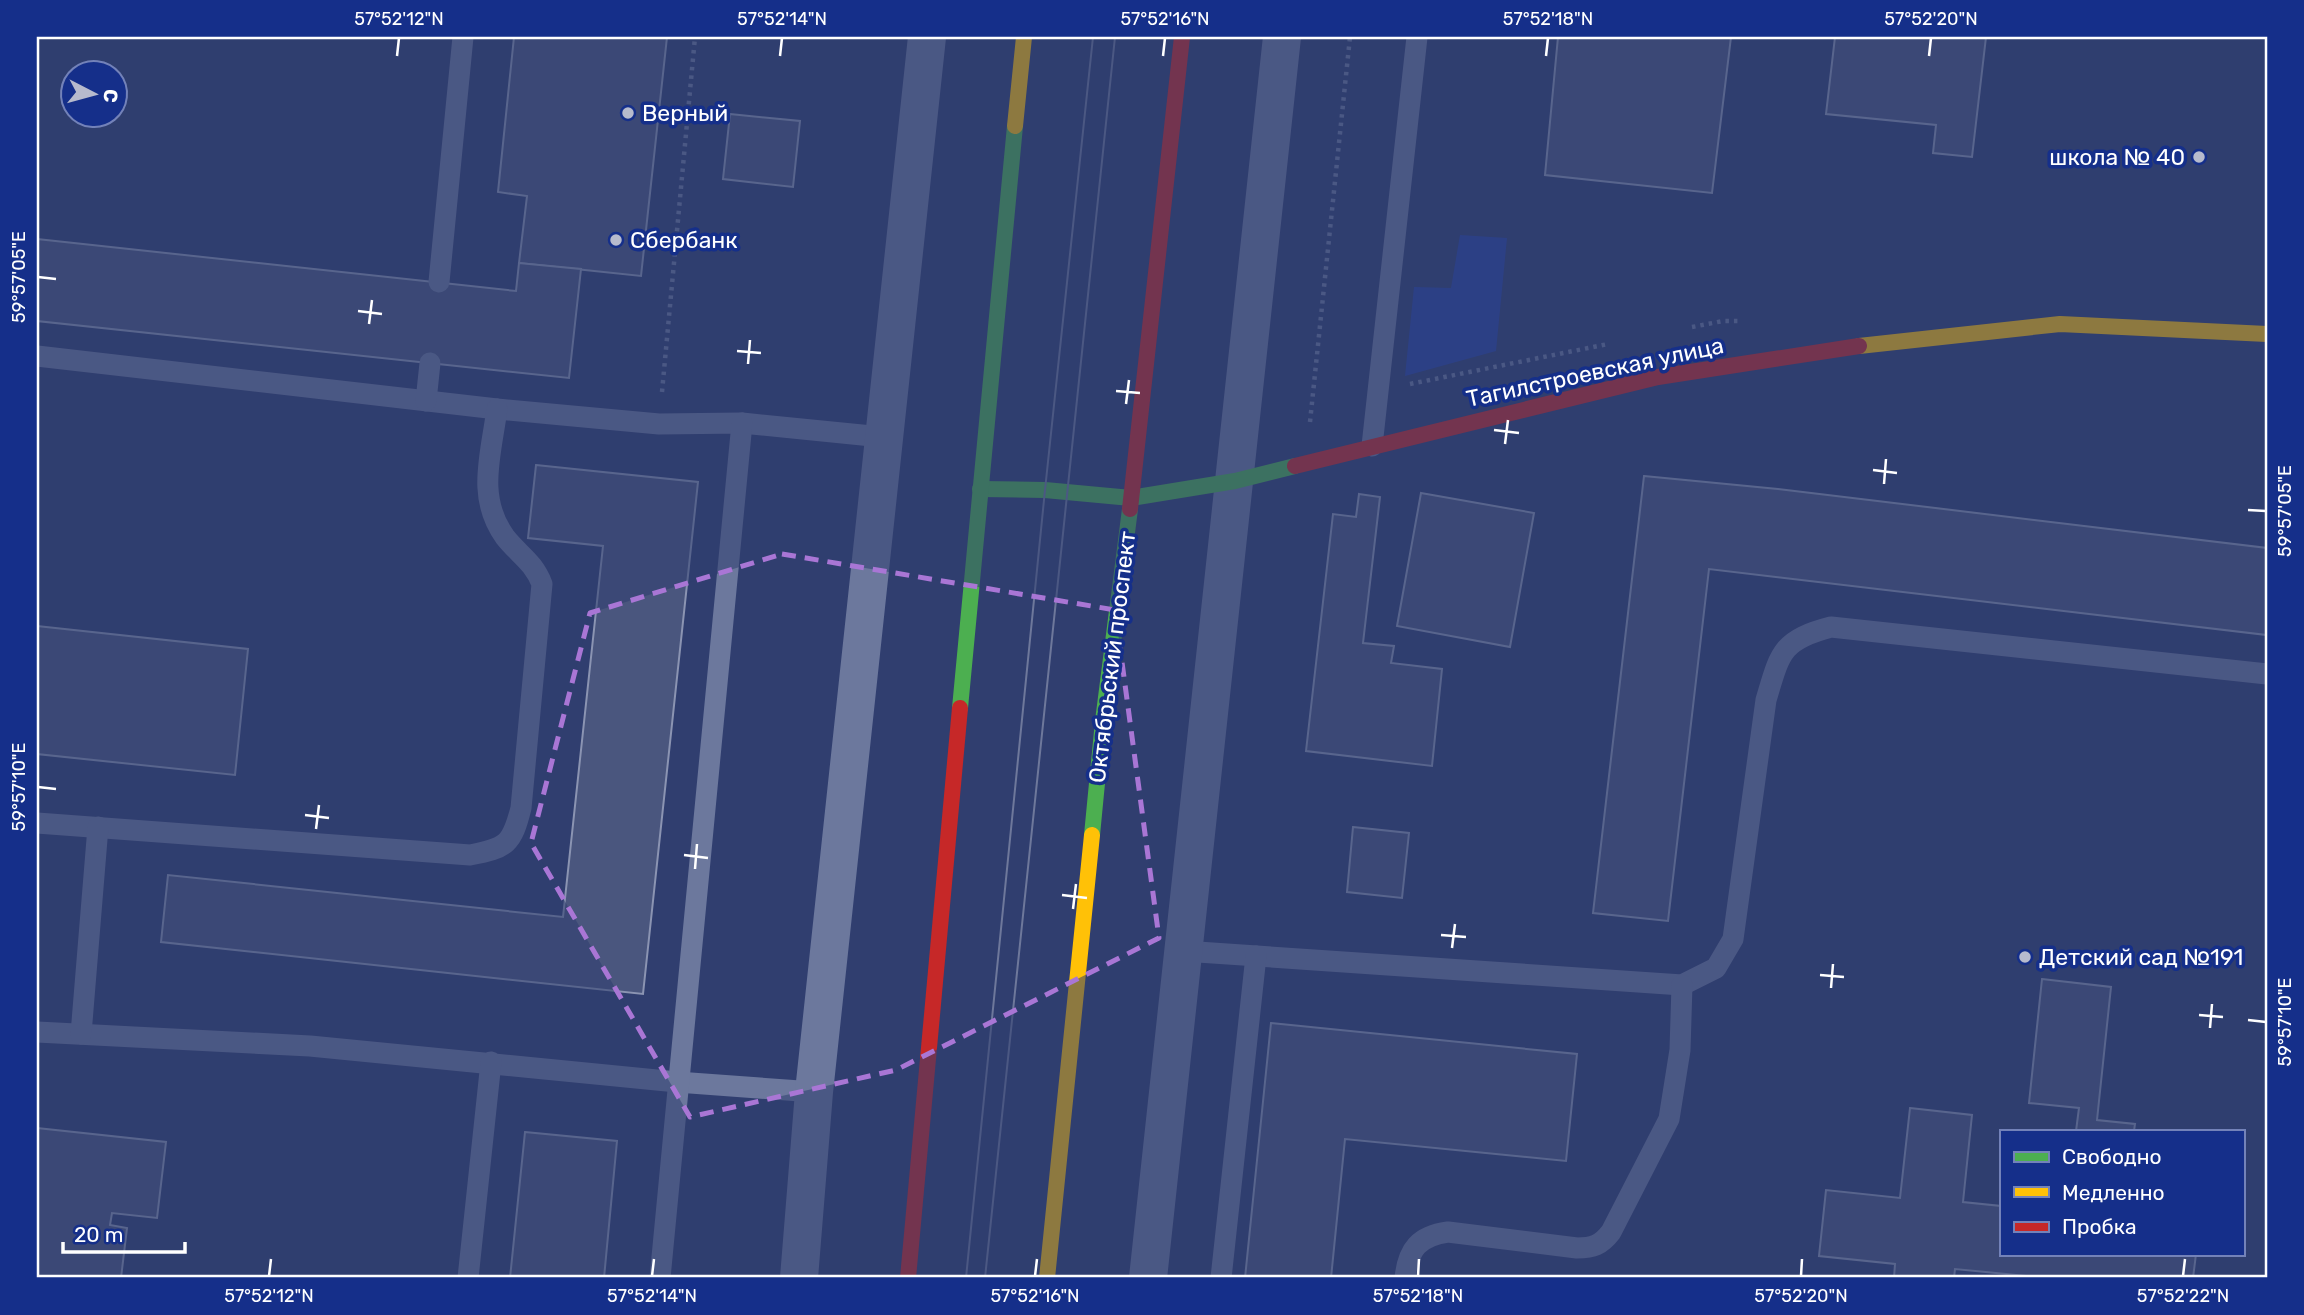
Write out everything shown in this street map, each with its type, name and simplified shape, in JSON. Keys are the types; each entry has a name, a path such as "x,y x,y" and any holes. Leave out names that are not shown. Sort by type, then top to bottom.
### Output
{"main road":[{"path":"908,1278 979,489 1024,37"},
{"name":"Октябрьский проспект","path":"1046,1278 1103,721 1131,498 1182,37"},
{"name":"Тагилстроевская улица","path":"979,489 1131,498 1236,481 1658,377 1882,342 2060,324 2267,334"}],"street":[{"path":"799,1278 814,1092 882,437 927,37"},
{"path":"1148,1278 1282,37"}],"lane":[{"path":"439,282 463,37"},
{"path":"1372,446 1417,37"},
{"path":"37,356 497,409 659,424 742,423 882,437"},
{"path":"426,401 430,363"},
{"path":"37,823 470,855 491,851 509,842 522,808 541,584 536,570 510,543 491,512 486,492 497,409"},
{"path":"660,1278 742,423"},
{"path":"1182,951 1682,985 1716,968 1733,939 1766,699 1775,669 1788,645 1807,633 1831,627 2267,674"},
{"path":"81,1034 98,827"},
{"path":"1221,1278 1256,956"},
{"path":"1405,1278 1410,1254 1420,1241 1433,1234 1448,1232 1577,1248 1591,1248 1603,1242 1611,1232 1670,1119 1680,1050 1682,985"},
{"path":"37,1032 310,1046 677,1082 814,1092"},
{"path":"468,1278 491,1062"}],"path":[{"path":"659,424 695,37"},
{"path":"1305,465 1350,37"}],"highlighted area":[{"path":"782,554 1115,610 1159,938 896,1070 690,1117 531,843 590,613"}],"shaded area":[{"path":"1460,235 1507,238 1496,351 1405,376 1414,287 1451,288"}],"building":[{"path":"514,37 667,37 641,276 519,263 527,196 498,192"},
{"path":"1558,37 1731,37 1712,193 1545,175"},
{"path":"1835,37 1986,37 1972,157 1933,153 1936,125 1826,114"},
{"path":"730,114 800,121 793,187 723,179"},
{"path":"37,239 516,291 519,263 581,269 569,378 37,321"},
{"path":"536,465 698,482 643,994 161,942 168,875 563,917 603,546 528,538"},
{"path":"1644,476 1778,489 2267,548 2267,635 1709,569 1668,921 1593,913"},
{"path":"1421,493 1534,513 1510,647 1397,626"},
{"path":"1359,494 1380,497 1363,643 1394,646 1391,663 1442,669 1432,766 1306,751 1333,514 1356,517"},
{"path":"37,626 248,649 235,775 37,754"},
{"path":"1353,827 1409,833 1402,898 1347,892"},
{"path":"2042,979 2111,987 2097,1120 2135,1124 2134,1130 2076,1130 2079,1108 2029,1103"},
{"path":"1271,1023 1577,1054 1566,1161 1345,1139 1331,1278 1245,1278"},
{"path":"1910,1108 1972,1115 1963,1202 2000,1206 2000,1256 2196,1256 2193,1278 2048,1278 1955,1269 1954,1278 1894,1278 1895,1264 1819,1256 1826,1190 1900,1198"},
{"path":"37,1128 166,1142 157,1218 112,1213 110,1225 127,1228 121,1278 37,1277"},
{"path":"525,1132 617,1141 604,1278 510,1278"}],"tram line":[{"path":"966,1278 1093,37"},
{"path":"985,1278 1115,37"}],"traffic: fast":[{"path":"960,708 1015,126"},
{"path":"980,489 1045,490 1131,498 1235,481 1295,466"},
{"path":"1092,835 1103,721 1130,509"}],"traffic: slow":[{"path":"1015,126 1024,37"},
{"path":"1859,346 2060,324 2267,334"},
{"path":"1047,1278 1092,835"}],"traffic: jam":[{"path":"1130,509 1182,37"},
{"path":"1295,466 1658,377 1859,346"},
{"path":"908,1278 960,708"}],"place":[{"name":"Верный","path":"628,113"},
{"name":"школа № 40","path":"2199,157"},
{"name":"Сбербанк","path":"616,240"},
{"name":"Детский сад №191","path":"2025,957"}]}
